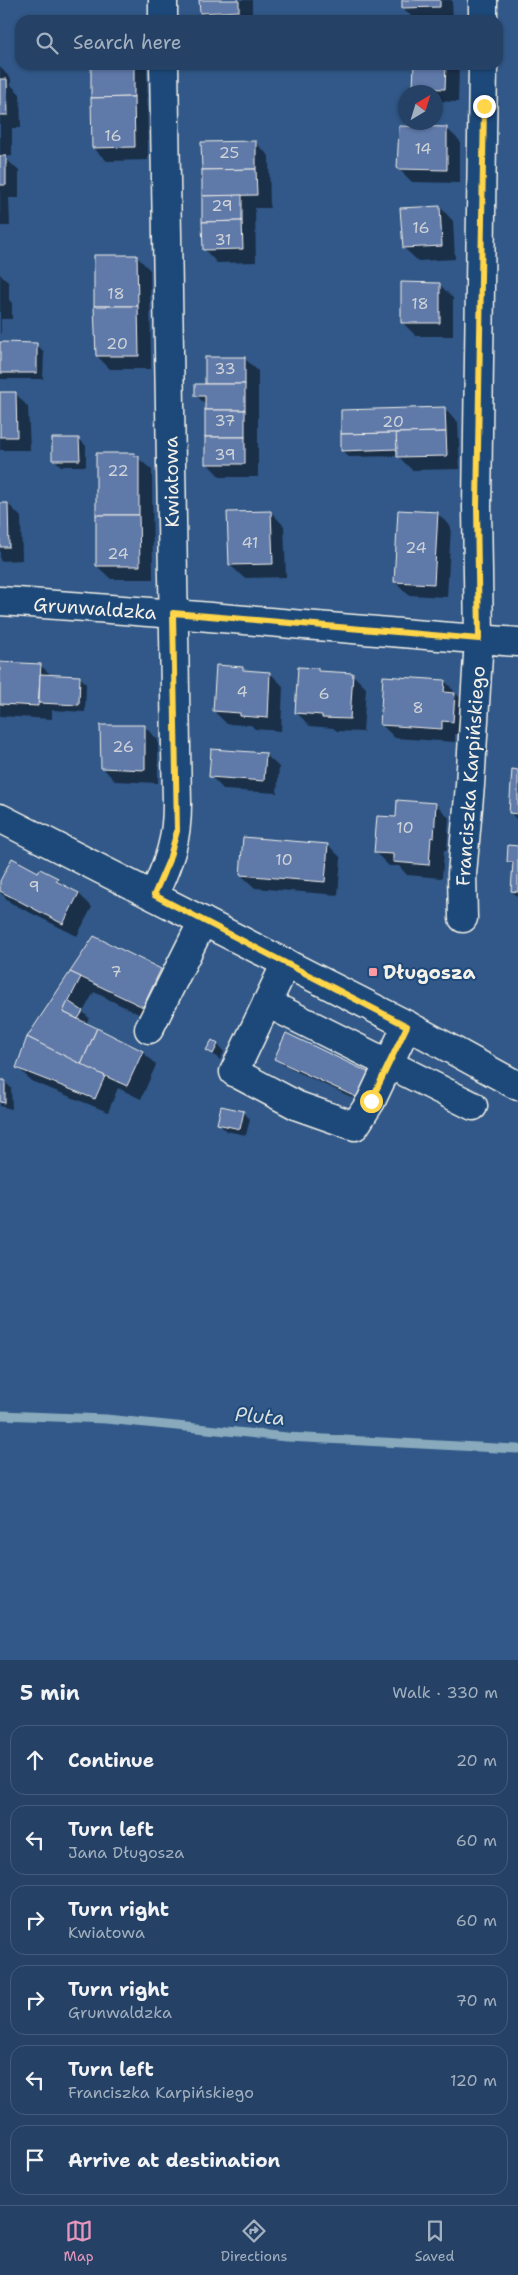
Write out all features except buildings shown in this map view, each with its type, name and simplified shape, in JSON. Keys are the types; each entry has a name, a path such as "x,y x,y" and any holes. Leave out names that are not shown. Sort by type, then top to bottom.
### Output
{"street":[{"path":"163,0 163,15"},
{"path":"483,0 483,15"},
{"name":"Kwiatowa","path":"154,895 169,860 177,831 164,70"},
{"name":"Franciszka Karpińskiego","path":"463,918 462,874 470,785 479,639 477,507 483,70"},
{"name":"Grunwaldzka","path":"0,601 173,613 518,642"},
{"path":"0,818 203,920 518,1086"},
{"path":"148,1029 203,920"},
{"path":"286,963 234,1072 298,1106 355,1126 371,1101 407,1026"},
{"path":"266,1003 473,1106"}],"waterway":[{"name":"Pluta","path":"0,1415 106,1419 287,1437 518,1449"}],"place":[{"name":"Długosza","path":"373,972"}],"route":[{"path":"371,1101 407,1026 154,895 169,860 177,831 173,613 207,618 479,639 477,507 484,106"}]}
